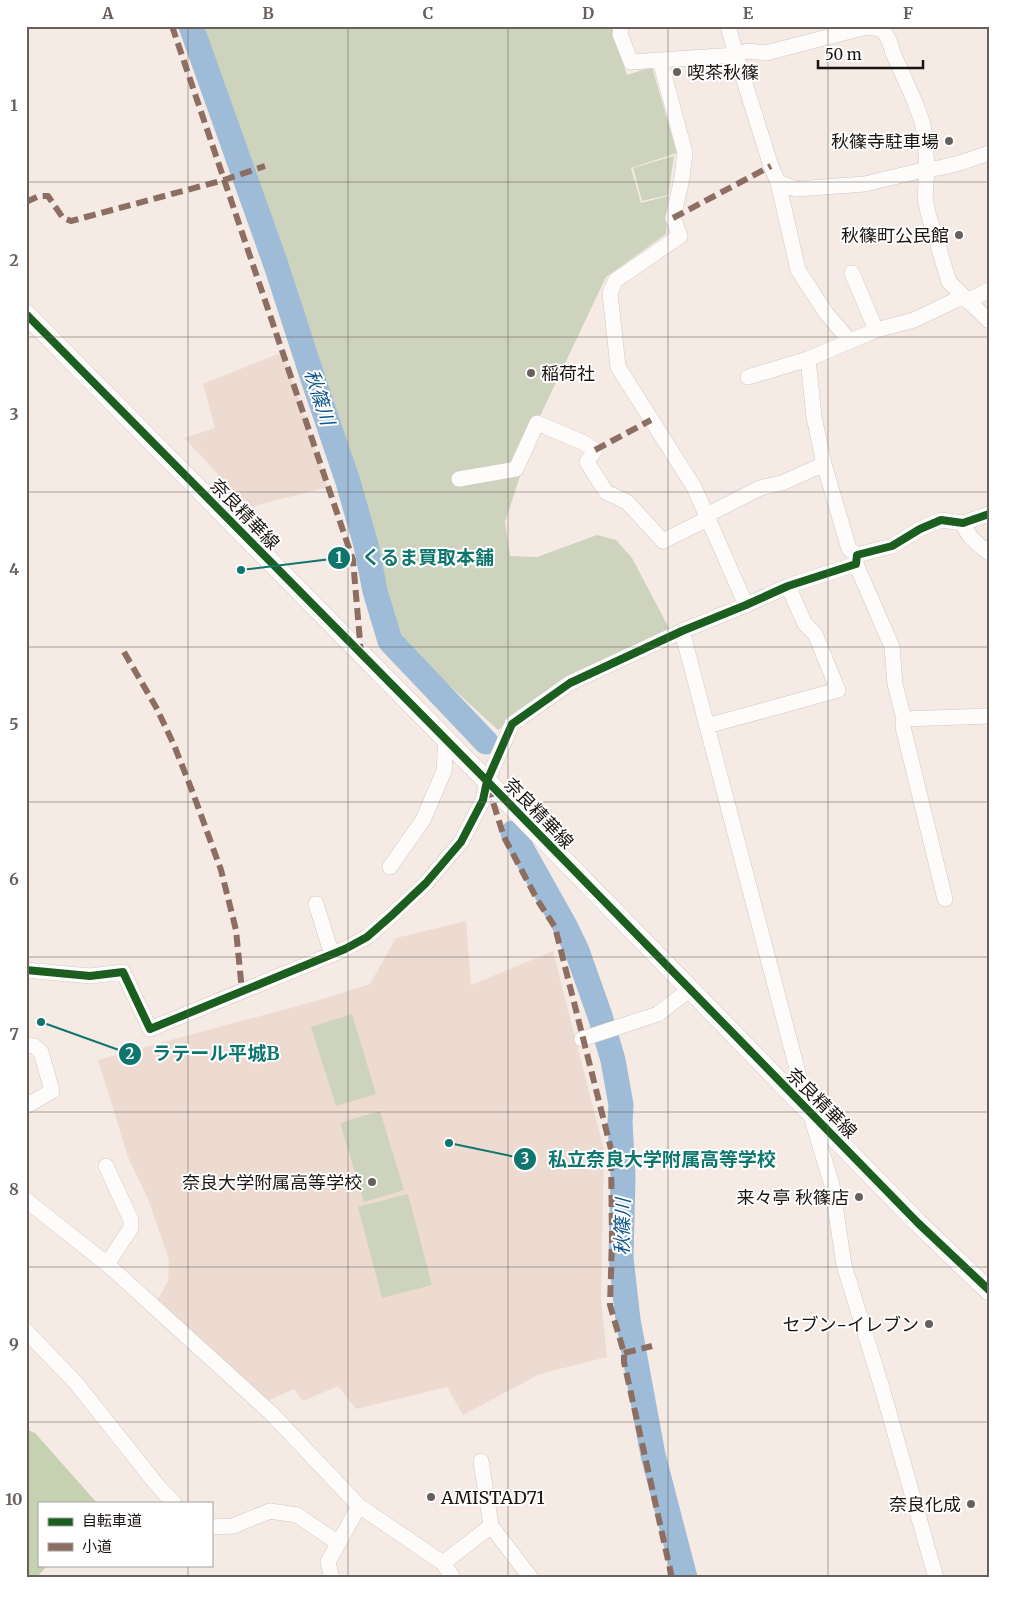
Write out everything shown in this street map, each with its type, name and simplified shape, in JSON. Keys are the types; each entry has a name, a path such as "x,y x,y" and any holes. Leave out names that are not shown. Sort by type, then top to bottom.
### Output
{"main road":[{"name":"奈良精華線","path":"26,314 487,781 918,1224 989,1291"}],"street":[{"path":"622,26 620,34 631,62 736,55 747,51 766,53 866,27 882,28 890,40 893,53 922,121 927,169 925,198 949,282 989,321"},
{"path":"728,26 771,166 778,182 798,270 826,313 850,340"},
{"path":"660,60 685,153 682,178 673,218 680,236 616,280 610,293 618,367 694,487 746,605"},
{"path":"778,182 796,189 865,184 927,169 960,164 989,153"},
{"path":"852,273 876,330"},
{"path":"748,377 808,359 876,330 914,320 989,290"},
{"path":"808,359 814,417 824,464 849,549 856,559 892,647 895,684 904,719 903,727 945,899"},
{"path":"459,479 516,469 537,422 582,442 595,450 587,462 606,492 627,502 663,541 760,488 782,483 824,464"},
{"path":"26,970 90,976 123,972 150,1029 332,955 367,937 426,883 461,842 483,800 487,781 512,724 570,683 682,631 788,586 892,546 920,529 941,520 963,523 989,514"},
{"path":"963,523 965,530 971,538 989,553"},
{"path":"707,726 838,690 814,634 805,624 788,586"},
{"path":"682,631 801,1084 794,1096"},
{"path":"904,719 989,716"},
{"path":"390,867 423,820 444,771 446,740"},
{"path":"316,904 332,955"},
{"path":"587,1037 658,1014 689,990"},
{"path":"26,1045 34,1046 41,1052 52,1091 26,1106"},
{"path":"813,1114 813,1123 832,1185 844,1265 882,1388 936,1578"},
{"path":"106,1166 131,1220 131,1228 107,1264"},
{"path":"26,1200 107,1264 271,1412 359,1506 442,1563 453,1578"},
{"path":"26,1331 76,1383 173,1502"},
{"path":"481,1461 491,1526 531,1578"},
{"path":"332,1578 328,1562 359,1506"},
{"path":"212,1527 233,1526 270,1511 297,1515 338,1543"},
{"path":"442,1563 491,1526"}],"shaded area":[{"path":"283,352 328,487 249,507 184,438 215,428 203,384"},
{"name":"奈良大学附属高等学校","path":"466,921 471,985 553,951 604,1150 601,1300 607,1357 540,1374 463,1415 447,1387 356,1409 338,1386 303,1401 294,1389 267,1401 156,1303 168,1281 169,1260 148,1199 128,1157 98,1060 330,997 370,984 396,938"}],"green space":[{"path":"204,26 617,26 615,39 627,75 652,67 677,153 631,168 641,203 668,196 666,234 606,277 539,418 505,522 510,556 537,557 597,535 616,540 632,558 670,630 564,681 498,730 398,638 391,626 364,520"},
{"path":"674,156 668,195 642,201 633,168"},
{"path":"352,1014 376,1094 336,1106 311,1027"},
{"path":"380,1111 404,1190 364,1202 340,1123"},
{"path":"408,1194 432,1285 382,1298 358,1207"},
{"path":"26,1429 35,1433 96,1502 38,1502 38,1566 47,1566 36,1578 26,1578"}],"waterway":[{"name":"秋篠川","path":"191,26 276,265 348,482 366,545 375,591 390,641 486,742"},
{"name":"秋篠川","path":"513,833 577,951 613,1060 621,1105 623,1177 621,1258 628,1320 653,1455 685,1578"}],"marked path":[{"path":"172,26 353,560 361,653"},
{"path":"26,202 39,196 48,196 63,218 71,221 224,180 265,166"},
{"path":"673,218 771,166"},
{"path":"595,450 651,420"},
{"path":"124,652 156,707 174,745 221,870 236,930 242,991"},
{"path":"488,786 504,837 538,901 555,927 611,1149 612,1242 610,1305 624,1353 624,1362 672,1578"},
{"path":"624,1353 652,1346"}],"cycle path":[{"path":"26,314 487,781 918,1223 989,1290"},
{"path":"26,970 90,976 123,972 150,1029 345,949 367,937 391,916 426,883 461,842 483,800 487,781 512,724 570,683 682,631 788,586 856,564 857,555 892,546 920,529 941,520 963,523 989,514"}],"place":[{"name":"喫茶秋篠","path":"677,72"},
{"name":"秋篠寺駐車場","path":"949,141"},
{"name":"秋篠町公民館","path":"959,235"},
{"name":"稲荷社","path":"531,373"},
{"name":"くるま買取本舗","path":"241,570"},
{"name":"ラテール平城B","path":"41,1022"},
{"name":"私立奈良大学附属高等学校","path":"449,1143"},
{"name":"奈良大学附属高等学校","path":"372,1182"},
{"name":"来々亭 秋篠店","path":"859,1197"},
{"name":"セブン-イレブン","path":"929,1324"},
{"name":"AMISTAD71","path":"431,1497"},
{"name":"奈良化成","path":"971,1504"}]}
